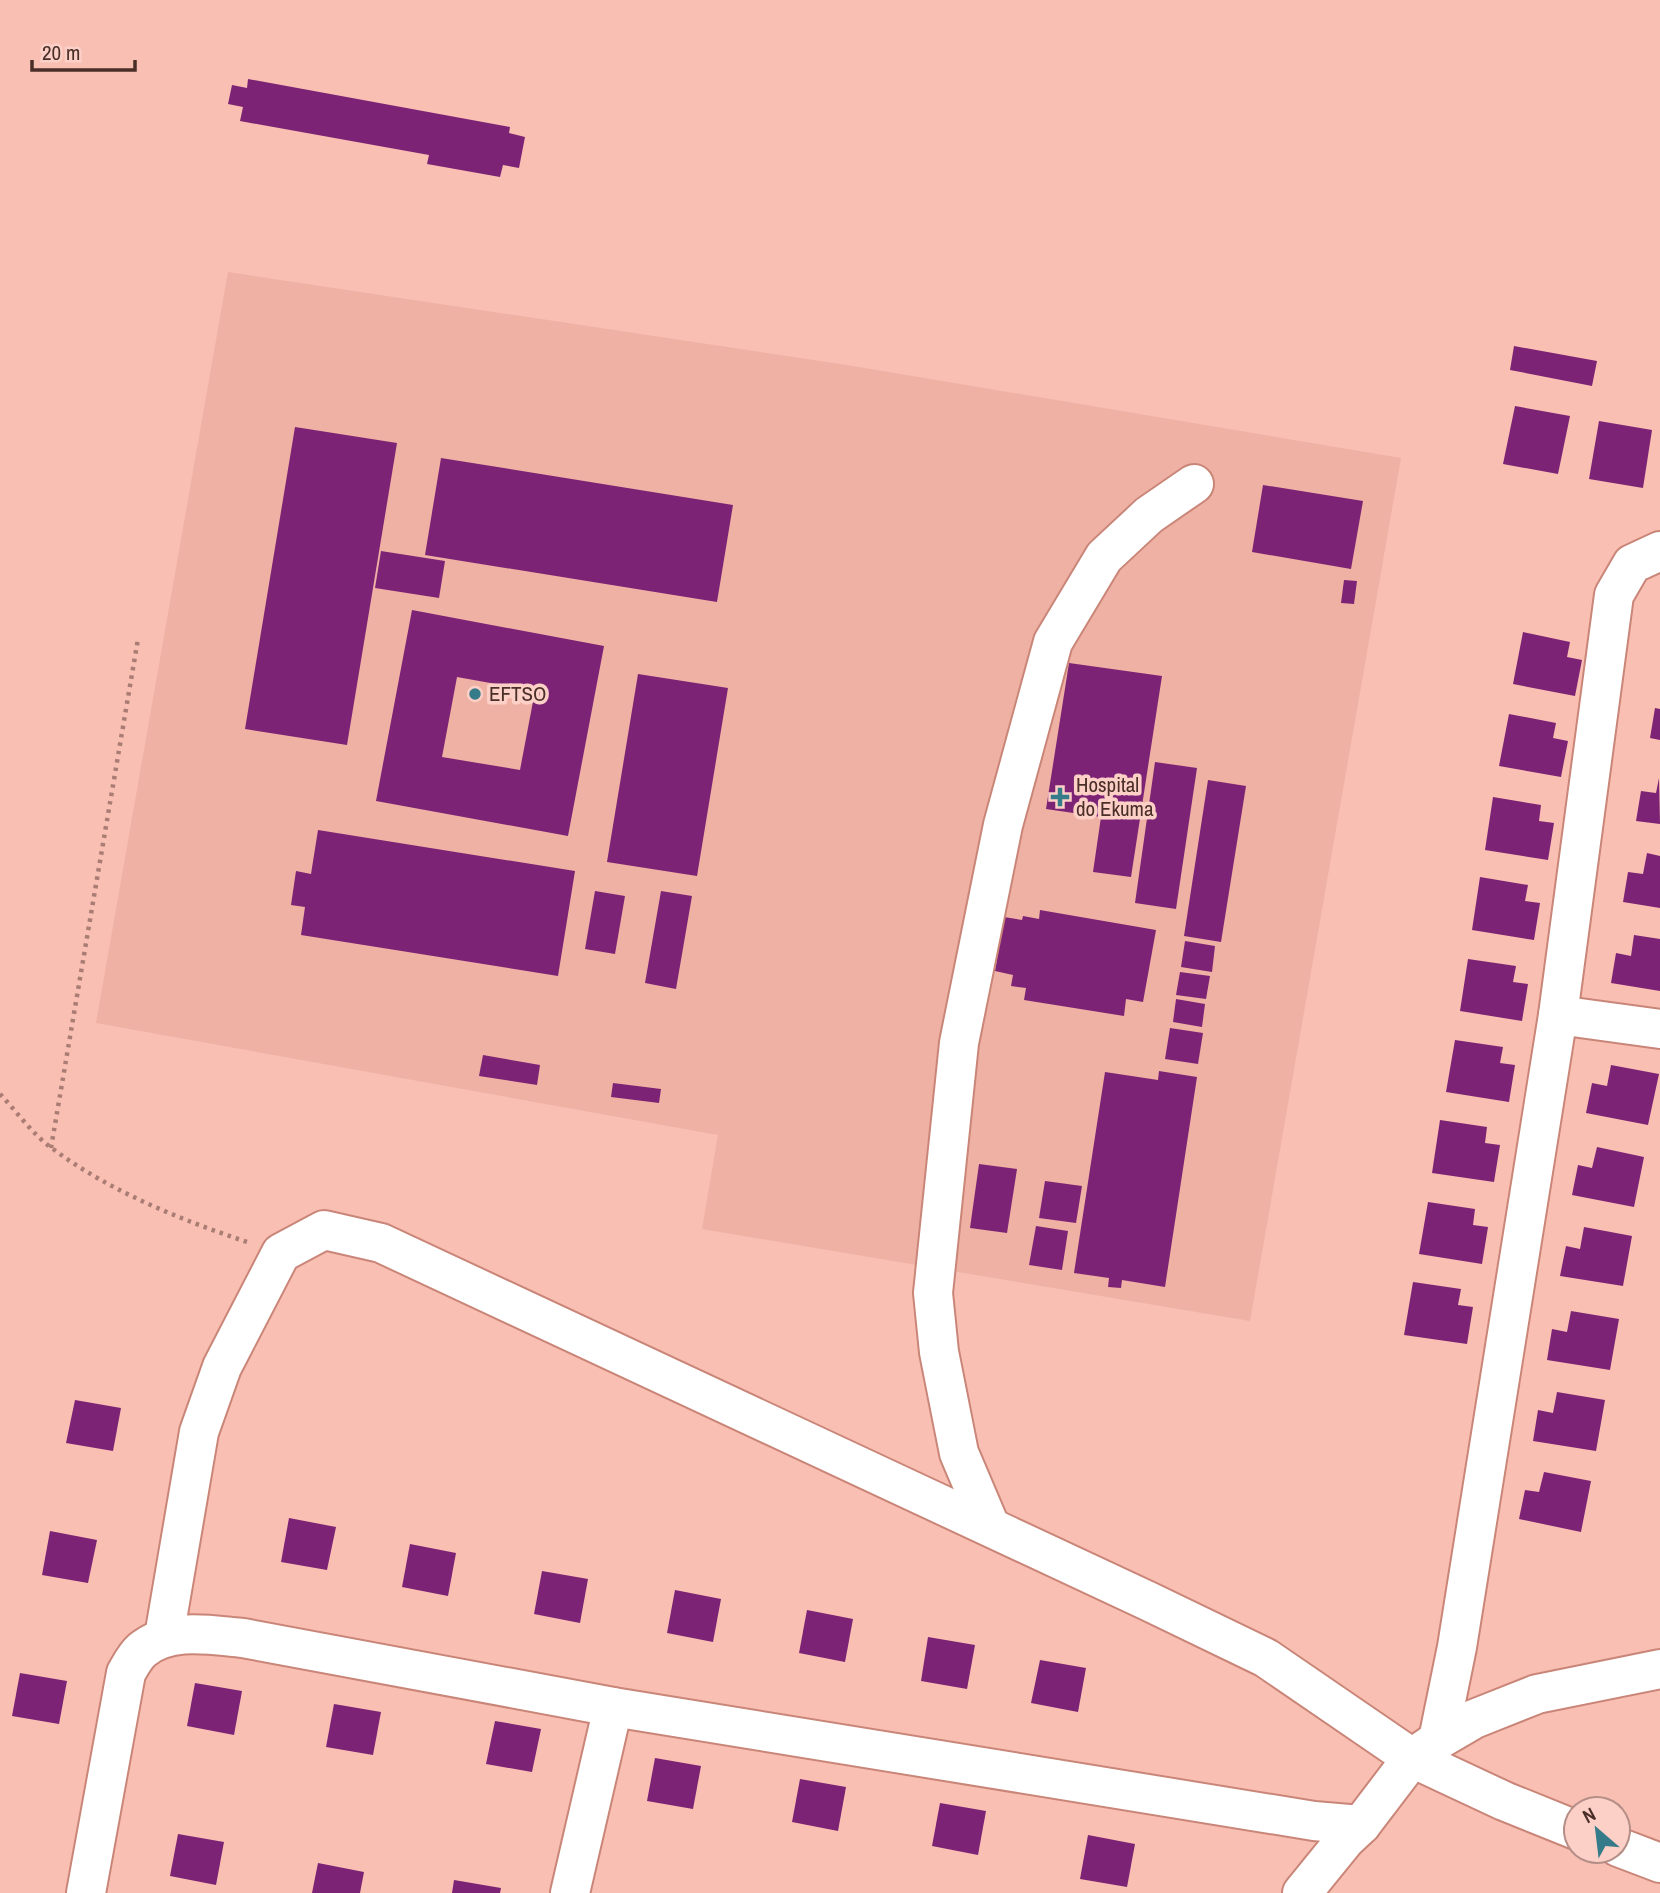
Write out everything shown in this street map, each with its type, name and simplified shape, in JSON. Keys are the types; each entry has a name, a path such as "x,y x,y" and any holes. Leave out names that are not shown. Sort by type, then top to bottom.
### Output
{"street":[{"path":"990,1526 959,1453 939,1352 933,1293 959,1043 1003,825 1053,642 1104,557 1149,515 1194,484"},
{"path":"1425,1749 1457,1647 1558,1015 1615,595 1632,564 1660,551"},
{"path":"1558,1015 1660,1030"},
{"path":"164,1637 200,1432 222,1367 281,1253 324,1230 381,1243 990,1526 1266,1658 1425,1749 1504,1801 1562,1824"},
{"path":"86,1893 126,1673 140,1651 164,1637 191,1634 243,1638 613,1707 1300,1819 1362,1825"},
{"path":"1303,1893 1345,1840 1362,1825 1425,1749 1474,1719 1537,1694 1660,1669"},
{"path":"570,1893 613,1707"},
{"path":"1632,1852 1660,1863"}],"path":[{"path":"51,1148 138,639"},
{"path":"0,1094 51,1148 134,1198 202,1227 281,1253"}],"shaded area":[{"path":"228,272 853,366 1401,458 1250,1321 702,1229 718,1135 96,1023"}],"building":[{"path":"248,79 510,127 509,133 525,137 519,168 503,165 500,177 427,164 429,155 240,121 243,107 228,104 232,85 247,88"},
{"path":"1514,346 1597,361 1592,386 1510,370"},
{"path":"1515,406 1570,416 1558,474 1503,464"},
{"path":"1599,421 1652,430 1643,488 1589,479"},
{"path":"295,427 397,443 347,745 245,729"},
{"path":"441,458 733,505 717,602 425,555"},
{"path":"1263,485 1363,501 1351,569 1252,552"},
{"path":"381,551 445,561 439,598 375,588"},
{"path":"1344,580 1357,581 1354,604 1341,603"},
{"path":"412,610 604,646 568,836 376,801","holes":["457,677 535,691 520,770 442,757"]},
{"path":"1523,632 1570,642 1567,657 1582,660 1575,696 1513,684"},
{"path":"1069,663 1162,676 1131,877 1093,872 1101,817 1046,809"},
{"path":"638,674 728,688 697,876 607,862"},
{"path":"1655,708 1660,709 1660,740 1650,738"},
{"path":"1509,714 1556,723 1553,738 1568,741 1561,777 1499,766"},
{"path":"1155,762 1197,768 1176,909 1135,903"},
{"path":"1659,778 1660,824 1636,821 1641,791 1656,793"},
{"path":"1208,780 1246,786 1221,942 1184,936"},
{"path":"1493,797 1541,805 1539,821 1554,823 1548,860 1485,850"},
{"path":"318,830 575,871 558,976 301,935 305,907 291,905 296,871 311,874"},
{"path":"1647,853 1660,856 1660,908 1623,902 1628,872 1643,874"},
{"path":"1480,877 1528,885 1525,901 1540,903 1534,940 1472,930"},
{"path":"595,891 625,896 615,954 585,949"},
{"path":"661,891 692,896 676,989 645,983"},
{"path":"1040,910 1156,930 1143,1002 1126,999 1124,1016 1024,1000 1026,988 1011,986 1013,975 995,971 1004,917 1039,919"},
{"path":"1634,935 1660,939 1660,991 1611,983 1616,953 1631,956"},
{"path":"1185,941 1215,946 1212,972 1181,967"},
{"path":"1468,959 1516,966 1513,982 1528,984 1522,1021 1460,1011"},
{"path":"1180,972 1210,976 1206,999 1176,995"},
{"path":"1176,999 1205,1004 1202,1027 1173,1022"},
{"path":"1170,1028 1203,1033 1198,1064 1165,1059"},
{"path":"1455,1040 1503,1047 1500,1063 1515,1065 1509,1102 1446,1092"},
{"path":"483,1055 540,1065 537,1085 479,1076"},
{"path":"1611,1065 1659,1074 1648,1125 1586,1113 1592,1083 1607,1086"},
{"path":"1159,1071 1197,1077 1165,1287 1122,1280 1121,1288 1108,1287 1109,1278 1074,1273 1105,1072 1158,1080"},
{"path":"613,1083 661,1089 659,1103 611,1097"},
{"path":"1440,1120 1487,1127 1485,1143 1500,1145 1494,1182 1432,1173"},
{"path":"1597,1147 1644,1157 1634,1207 1572,1195 1578,1165 1592,1168"},
{"path":"979,1164 1017,1169 1007,1233 970,1228"},
{"path":"1045,1181 1082,1186 1076,1223 1039,1218"},
{"path":"1428,1202 1475,1209 1473,1225 1488,1227 1482,1264 1419,1254"},
{"path":"1036,1226 1068,1231 1062,1270 1029,1265"},
{"path":"1584,1227 1632,1236 1623,1286 1560,1276 1566,1246 1580,1249"},
{"path":"1413,1282 1461,1289 1458,1305 1473,1307 1467,1344 1404,1335"},
{"path":"1571,1311 1619,1319 1610,1370 1547,1360 1552,1329 1567,1332"},
{"path":"1557,1392 1605,1400 1596,1451 1533,1441 1538,1410 1553,1413"},
{"path":"75,1400 121,1408 113,1451 66,1443"},
{"path":"1544,1472 1591,1481 1581,1532 1519,1519 1525,1490 1539,1492"},
{"path":"289,1518 336,1527 327,1570 281,1562"},
{"path":"50,1531 97,1540 88,1583 42,1575"},
{"path":"410,1544 456,1553 448,1596 402,1587"},
{"path":"542,1571 588,1579 580,1623 534,1614"},
{"path":"675,1590 721,1599 713,1642 667,1633"},
{"path":"807,1610 853,1619 845,1662 799,1653"},
{"path":"928,1637 975,1645 967,1689 921,1681"},
{"path":"1040,1660 1086,1668 1078,1712 1031,1703"},
{"path":"20,1673 67,1681 59,1724 12,1716"},
{"path":"195,1683 242,1691 234,1735 187,1726"},
{"path":"334,1704 381,1712 373,1755 326,1747"},
{"path":"495,1721 541,1729 532,1772 486,1764"},
{"path":"655,1758 701,1766 693,1809 647,1801"},
{"path":"800,1779 846,1787 838,1831 792,1822"},
{"path":"940,1803 986,1811 978,1855 932,1846"},
{"path":"178,1834 224,1842 216,1885 170,1876"},
{"path":"1088,1835 1135,1844 1127,1887 1080,1879"},
{"path":"318,1863 364,1872 360,1893 312,1893"},
{"path":"454,1880 501,1888 500,1893 452,1893"}],"place":[{"name":"EFTSO","path":"475,694"},
{"name":"Hospital do Ekuma","path":"1060,797"}]}
